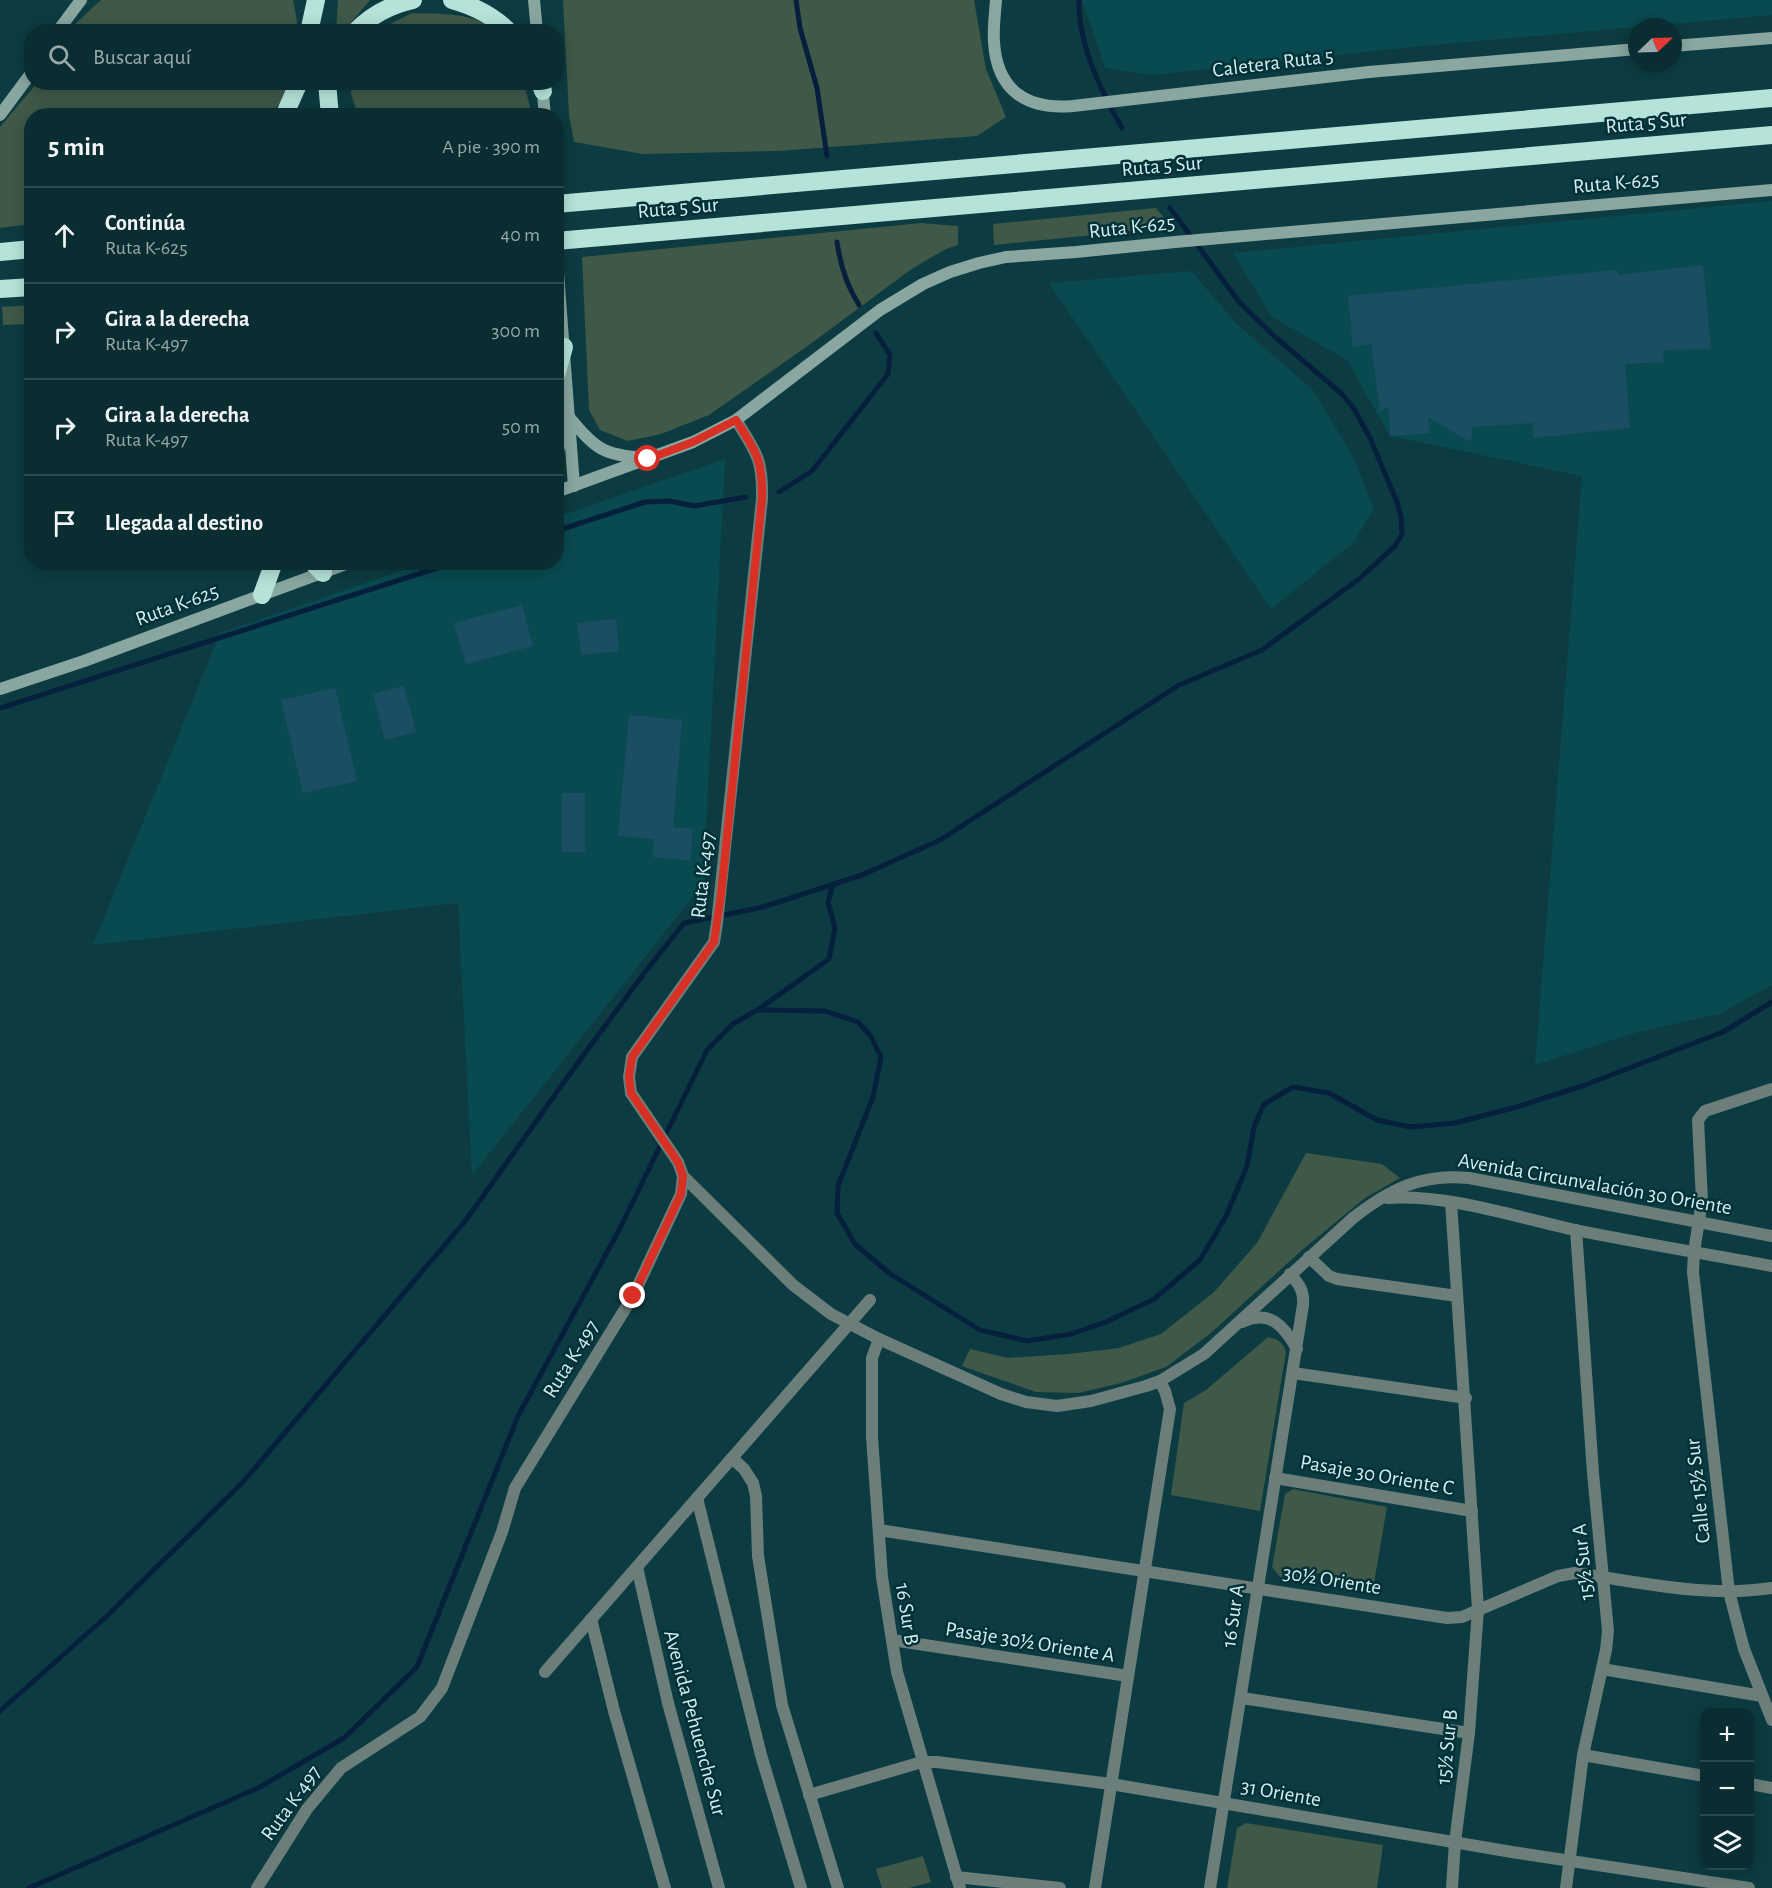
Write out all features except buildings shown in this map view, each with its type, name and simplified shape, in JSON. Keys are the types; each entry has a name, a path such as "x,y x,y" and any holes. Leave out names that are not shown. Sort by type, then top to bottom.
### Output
{"highway":[{"path":"311,24 317,0"},
{"path":"317,0 320,24"},
{"path":"364,24 375,15 402,2 413,0"},
{"path":"452,0 479,9 500,24"},
{"path":"287,108 295,90"},
{"path":"328,90 329,108"},
{"name":"Ruta 5 Sur","path":"564,203 1772,98"},
{"name":"Ruta 5 Sur","path":"564,240 1772,135"},
{"path":"0,252 24,250"},
{"path":"0,289 24,288"},
{"path":"262,595 271,570"}],"main road":[{"path":"63,24 81,0"},
{"path":"534,0 536,24"},
{"name":"Caletera Ruta 5","path":"996,0 994,40 997,62 1006,81 1028,102 1047,106 1093,104 1369,72 1628,50"},
{"path":"1682,45 1772,38"},
{"path":"0,115 24,83"},
{"path":"542,90 544,108"},
{"name":"Ruta K-625","path":"564,489 693,442 736,420 880,310 922,285 950,272 979,263 1006,257 1772,190"},
{"path":"564,347 574,486"},
{"path":"564,432 569,417"},
{"path":"569,417 589,440 604,452 648,459"},
{"name":"Ruta K-625","path":"0,689 84,661 262,595 314,570"}],"street":[{"name":"Ruta K-497","path":"257,1888 307,1809 341,1768 420,1717 442,1688 502,1532 515,1488 633,1296 681,1194 683,1176 678,1162 631,1093 629,1077 632,1057 714,942 721,895 762,499 763,474 758,455 736,420"},
{"name":"Calle 15½ Sur","path":"1772,1089 1711,1109 1698,1120 1702,1201 1694,1252 1694,1280 1729,1592 1738,1633 1772,1720"},
{"name":"Avenida Circunvalación 30 Oriente","path":"683,1176 793,1285 831,1314 879,1339 1001,1394 1026,1402 1057,1406 1091,1401 1160,1381 1204,1354 1353,1218 1379,1198 1425,1180 1447,1176 1469,1178 1772,1236"},
{"name":"Avenida Circunvalación 30 Oriente","path":"1379,1198 1412,1196 1451,1202 1576,1230 1772,1266"},
{"path":"1451,1202 1466,1398 1478,1609"},
{"name":"15½ Sur A","path":"1566,1888 1583,1755 1608,1631 1593,1473 1576,1230"},
{"path":"1309,1257 1329,1276 1337,1279 1457,1296"},
{"name":"16 Sur A","path":"1210,1888 1297,1350 1303,1294 1300,1285 1290,1274"},
{"path":"545,1672 870,1300"},
{"path":"1237,1324 1257,1317 1269,1319 1282,1327 1297,1350"},
{"name":"16 Sur B","path":"879,1339 873,1359 872,1437 882,1577 897,1672 958,1882"},
{"path":"1293,1373 1466,1398"},
{"path":"1095,1888 1170,1409 1160,1381"},
{"path":"732,1458 744,1469 753,1483 756,1496 758,1556 768,1627 783,1705 838,1888"},
{"name":"Pasaje 30 Oriente C","path":"1275,1478 1472,1511"},
{"path":"697,1498 761,1755 801,1888"},
{"name":"30½ Oriente","path":"879,1530 1447,1618 1462,1617 1557,1576 1575,1573 1688,1590 1729,1592 1772,1588"},
{"name":"Avenida Pehuenche Sur","path":"636,1567 668,1703 719,1888"},
{"name":"15½ Sur B","path":"1452,1888 1455,1842 1469,1733 1478,1609"},
{"path":"591,1619 614,1711 665,1888"},
{"name":"Pasaje 30½ Oriente A","path":"892,1640 1128,1676"},
{"path":"1602,1669 1762,1696"},
{"path":"1242,1698 1469,1733"},
{"path":"1583,1755 1700,1775"},
{"name":"31 Oriente","path":"809,1795 922,1762 948,1764 1111,1784 1455,1842 1749,1888"},
{"path":"1754,1785 1772,1788"},
{"path":"958,1882 1060,1888"}],"shaded area":[{"path":"1082,0 1772,0 1772,15 1682,23 1682,18 1628,18 1628,28 1412,47 1153,75 1105,68"},
{"path":"1772,201 1772,985 1719,1014 1634,1033 1535,1065 1582,476 1390,436 1347,360 1272,317 1233,253"},
{"path":"1191,271 1237,324 1313,390 1351,453 1374,508 1354,542 1271,609 1049,283"},
{"path":"725,459 703,884 472,1175 458,903 93,945 220,633 404,570 564,570 564,515"}],"green space":[{"path":"101,0 293,0 297,21 297,24 75,24"},
{"path":"338,0 370,0 350,24 336,24"},
{"path":"563,0 974,0 986,69 1006,117 977,136 778,151 643,154 574,142 569,115"},
{"path":"412,13 467,17 485,24 390,24"},
{"path":"31,90 286,90 284,98 276,108 24,108 24,225 0,228 0,127"},
{"path":"351,90 526,90 530,108 356,108"},
{"path":"1156,208 1172,227 994,245 993,224"},
{"path":"921,223 958,226 958,245 946,249 913,268 709,415 661,434 628,441 600,430 589,410 582,257"},
{"path":"24,305 24,324 3,325 2,307"},
{"path":"1306,1153 1382,1164 1400,1178 1365,1198 1302,1250 1212,1332 1166,1367 1121,1383 1078,1393 1036,1392 962,1366 970,1349 1008,1358 1069,1354 1119,1348 1161,1334 1214,1292 1257,1243"},
{"path":"1268,1337 1280,1342 1286,1352 1260,1511 1171,1495 1184,1403 1206,1390"},
{"path":"1293,1489 1387,1507 1374,1583 1306,1571 1298,1581 1280,1577 1272,1567 1285,1494"},
{"path":"1246,1823 1383,1845 1377,1888 1227,1888 1237,1828"},
{"path":"923,1856 931,1882 909,1888 882,1888 876,1869"}],"waterway":[{"path":"796,0 800,28 817,88 827,156"},
{"path":"1079,0 1082,33 1092,67 1122,128"},
{"path":"0,1711 107,1616 243,1482 466,1220 574,1068 684,923 763,907 862,875 940,840 1179,685 1262,650 1359,579 1395,546 1402,534 1397,502 1370,438 1354,409 1342,394 1274,336 1240,303 1170,208"},
{"path":"837,242 845,275 859,305"},
{"path":"779,492 812,471 888,374 890,355 876,333"},
{"path":"564,528 645,502 670,501 694,506 746,497"},
{"path":"0,708 431,570"},
{"path":"759,1009 829,959 835,928 828,902 833,884"},
{"path":"29,1888 258,1788 344,1738 417,1667 518,1416 618,1232 707,1050 733,1024 757,1010 825,1011 858,1022 870,1035 881,1057 873,1097 838,1186 837,1213 855,1244 889,1273 980,1330 1027,1341 1071,1334 1106,1322 1154,1299 1200,1260 1226,1216 1247,1166 1254,1127 1264,1104 1293,1087 1329,1093 1377,1120 1411,1127 1455,1123 1517,1107 1585,1085 1723,1032 1772,1002"}],"route":[{"path":"633,1296 681,1194 683,1176 678,1162 631,1093 629,1077 632,1057 714,942 721,895 763,474 758,455 736,420 693,442 648,459"}]}
